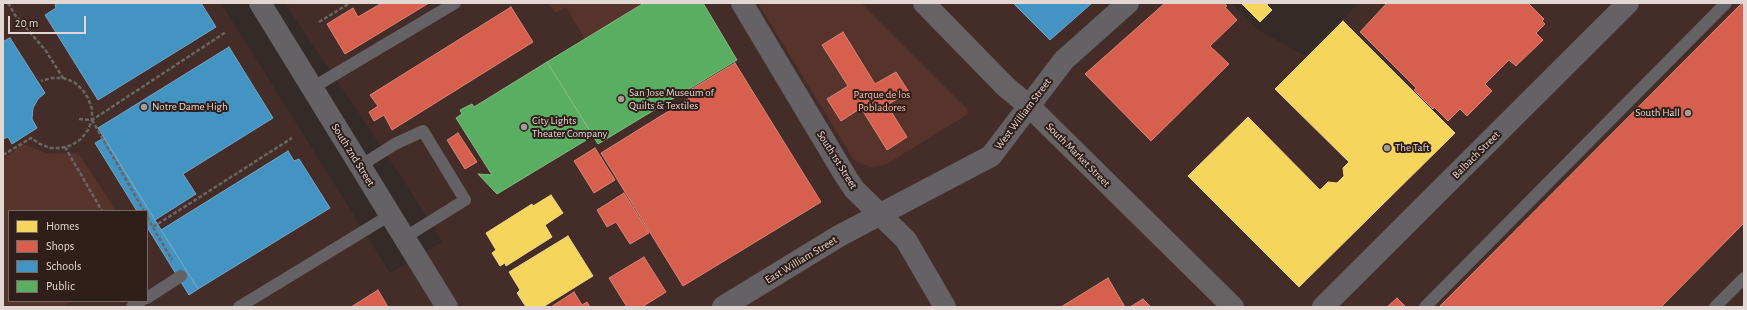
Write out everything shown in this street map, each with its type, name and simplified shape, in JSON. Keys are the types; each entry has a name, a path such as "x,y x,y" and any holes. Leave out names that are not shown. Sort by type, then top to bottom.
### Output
{"main road":[{"name":"South Market Street","path":"924,3 1006,87 1029,106 1233,307"}],"street":[{"name":"South 2nd Street","path":"260,3 447,307"},
{"name":"South 1st Street","path":"742,3 854,189 906,240 918,258 945,307"},
{"name":"West William Street","path":"880,214 990,156 1064,60 1128,3"},
{"name":"Balbach Street","path":"1323,307 1628,3"},
{"name":"East William Street","path":"723,307 839,236 880,214"}],"lane":[{"path":"312,88 455,3"},
{"path":"1425,307 1726,3"},
{"path":"360,166 395,144 423,131 465,200 404,238"},
{"path":"239,307 390,215"},
{"path":"148,297 181,276"},
{"path":"1715,307 1744,278"}],"path":[{"path":"8,3 15,15 46,51 63,78"},
{"path":"319,22 350,3"},
{"path":"79,119 92,120 226,32"},
{"path":"3,155 31,138 50,148 72,145 81,139 88,130 92,120 92,109 88,98 82,89 74,82 63,78 52,78 41,81"},
{"path":"92,120 143,210"},
{"path":"152,227 292,138"},
{"path":"65,147 101,210"},
{"path":"148,219 181,276"}],"shaded area":[{"path":"3,3 221,3 390,273 442,242 406,184 285,3 1231,3 1258,30 1306,56 1359,3 1744,3 1744,307 3,307"}],"green space":[{"path":"549,3 644,3 585,39 566,7 555,13"},
{"name":"Parque de los Pobladores","path":"758,3 861,3 967,109 968,114 885,165 871,167 854,160"},
{"path":"23,144 46,153 78,153 115,210 8,210 8,302 70,302 63,307 4,307 3,305 3,159"}],"building: Homes":[{"path":"1241,3 1268,3 1267,5 1272,10 1260,22"},
{"name":"The Taft","path":"1343,21 1455,133 1299,287 1188,176 1248,117 1320,190 1328,182 1337,183 1344,176 1343,168 1349,162 1275,89"},
{"path":"551,195 563,213 545,225 552,237 506,266 505,263 500,266 492,253 496,250 486,233 532,204 533,206"},
{"path":"568,236 593,276 543,307 526,307 517,293 520,290 509,272"}],"building: Shops":[{"path":"382,3 429,3 345,54 327,24 353,8 358,17"},
{"path":"1165,3 1224,3 1227,6 1225,7 1237,20 1210,46 1229,64 1151,141 1085,74"},
{"path":"1387,3 1528,3 1544,19 1542,21 1545,24 1536,33 1543,40 1516,66 1509,60 1485,84 1492,91 1467,116 1460,109 1448,121 1434,107 1433,109 1414,90 1416,88 1360,32"},
{"name":"South Hall","path":"1742,3 1744,3 1744,223 1661,307 1439,307"},
{"path":"511,7 533,42 392,130 384,115 374,121 369,112 378,106 370,95"},
{"path":"843,32 875,84 896,72 909,92 887,105 907,137 887,150 861,108 841,121 827,99 848,86 822,45"},
{"path":"735,63 821,202 683,286 601,153 693,96 690,90"},
{"path":"458,133 477,162 465,169 447,140"},
{"path":"595,148 615,180 594,193 574,161"},
{"path":"624,193 649,233 630,244 616,222 607,227 597,210"},
{"path":"644,257 666,292 642,307 627,307 609,278"},
{"path":"1108,278 1125,307 1061,307"},
{"path":"378,290 388,307 351,307"},
{"path":"574,292 582,305 587,302 590,307 551,307"},
{"path":"1397,298 1406,307 1387,307"},
{"path":"1143,299 1151,307 1130,307"}],"building: Schools":[{"path":"58,3 201,3 216,27 98,100 45,15 56,8 55,5"},
{"path":"1013,3 1092,3 1050,40"},
{"path":"10,38 45,93 38,99 33,108 32,119 37,128 12,144 8,137 3,139 3,40 4,41"},
{"path":"229,47 273,118 183,174 196,194 155,220 98,128"},
{"path":"104,138 198,289 189,295 148,229 148,210 136,210 95,143"},
{"path":"288,151 294,161 299,159 330,208 198,289 161,230"}],"building: Public":[{"name":"San Jose Museum of Quilts & Textiles","path":"644,3 703,3 737,60 598,144 547,62"},
{"name":"City Lights Theater Company","path":"547,62 593,136 497,194 478,174 492,175 456,118 462,114 460,110 472,104 474,107"}],"place":[{"name":"San Jose Museum of Quilts & Textiles","path":"621,99"},
{"name":"Notre Dame High","path":"144,107"},
{"name":"South Hall","path":"1688,113"},
{"name":"City Lights Theater Company","path":"524,127"},
{"name":"The Taft","path":"1387,148"}]}
